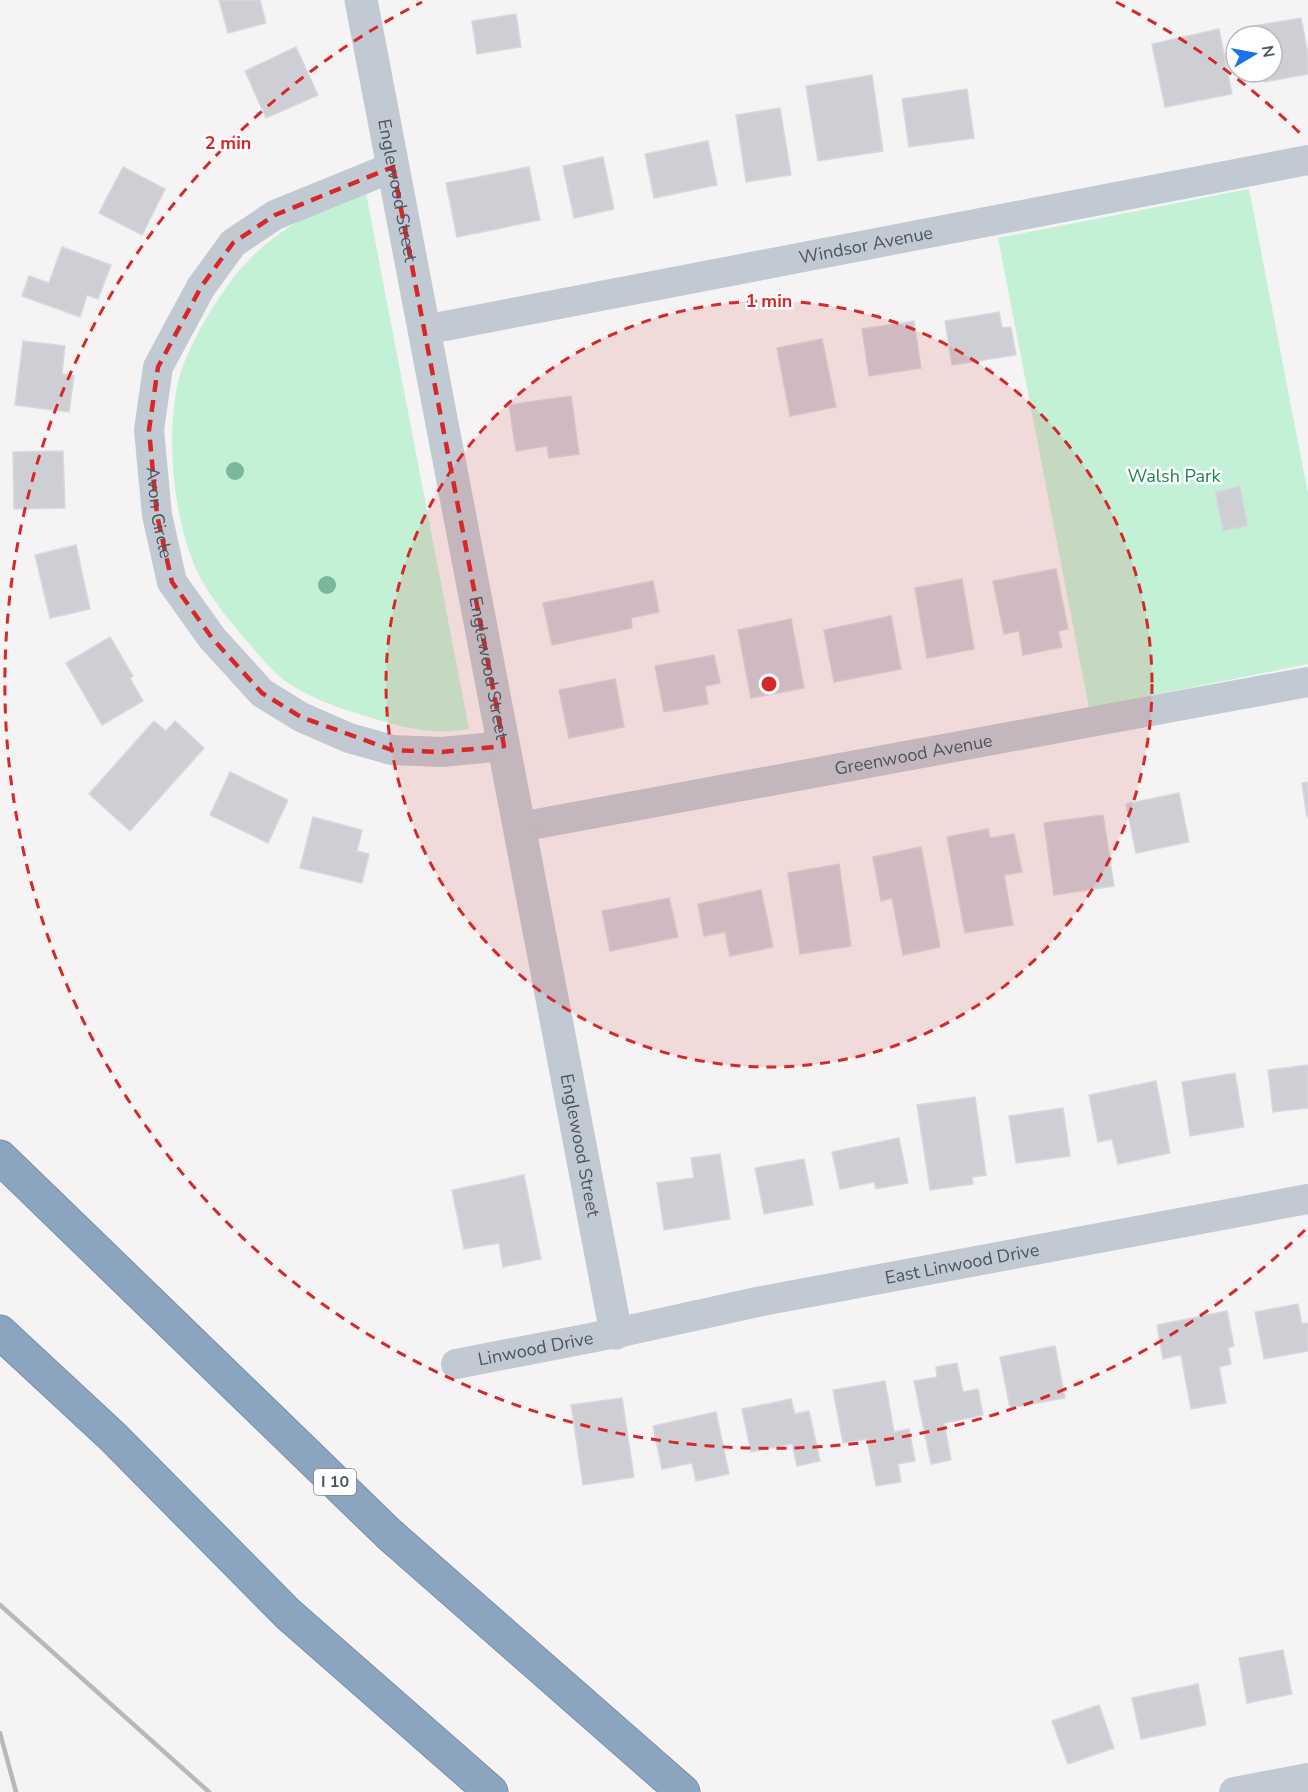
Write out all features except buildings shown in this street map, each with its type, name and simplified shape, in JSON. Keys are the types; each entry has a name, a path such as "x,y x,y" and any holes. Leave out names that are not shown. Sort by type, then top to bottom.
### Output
{"highway":[{"name":"I 10","path":"0,1157 389,1534 683,1792"},
{"path":"4,1334 113,1437 288,1614 491,1792"}],"street":[{"name":"Englewood Street","path":"361,0 616,1334"},
{"name":"Windsor Avenue","path":"424,330 1308,160"},
{"name":"Avon Circle","path":"393,167 275,215 233,243 201,287 158,367 150,430 157,515 172,582 212,639 262,693 301,717 349,738 392,750 442,752 504,746"},
{"name":"Greenwood Avenue","path":"519,827 1308,682"},
{"name":"East Linwood Drive","path":"616,1334 774,1299 1308,1199"},
{"name":"Linwood Drive","path":"456,1364 616,1334"},
{"path":"1234,1792 1308,1778"}],"highlighted area":[{"path":"393,167 504,746 442,752 392,750 301,717 262,693 212,638 172,582 157,515 149,430 158,367 201,287 233,243 275,215"}],"green space":[{"path":"365,188 469,729 440,731 413,729 322,701 282,679 234,627 201,579 184,535 178,510 172,457 174,406 182,370 202,325 238,272 265,245 296,222"},
{"name":"Walsh Park","path":"1249,189 1308,494 1308,664 1089,708 998,238"}],"railway":[{"path":"0,1605 209,1792"},
{"path":"0,1733 16,1792"}]}
